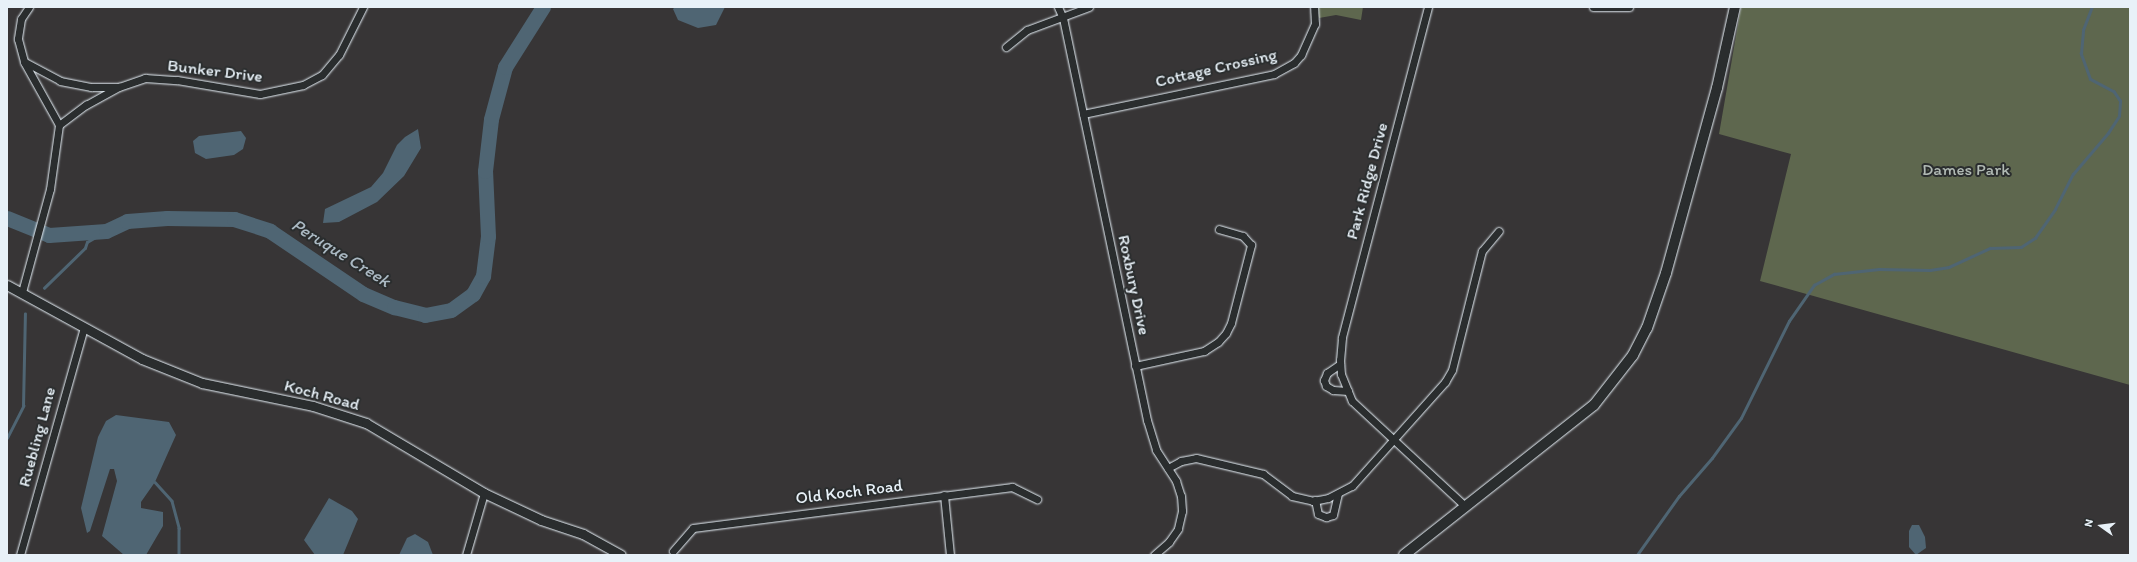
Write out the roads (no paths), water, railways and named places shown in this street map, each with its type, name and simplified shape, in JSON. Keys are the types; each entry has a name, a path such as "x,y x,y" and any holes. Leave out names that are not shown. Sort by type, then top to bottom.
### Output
{"main road":[{"path":"1404,555 1594,405 1633,355 1647,328 1664,280 1717,88 1735,7"}],"street":[{"path":"22,292 50,189 59,125 24,62 18,39 21,19 29,7"},
{"name":"Bunker Drive","path":"59,125 86,105 119,87 145,78 177,80 260,94 303,85 322,75 339,55 363,7"},
{"name":"Roxbury Drive","path":"1058,7 1063,18 1151,433 1156,450 1176,481 1182,511 1178,529 1169,542 1154,555"},
{"path":"1006,47 1027,30 1063,18 1089,7"},
{"name":"Cottage Crossing","path":"1083,114 1274,74 1294,63 1304,50 1315,24 1314,7"},
{"name":"Park Ridge Drive","path":"1428,7 1342,338 1340,364 1352,401 1365,415 1465,506"},
{"path":"1593,7 1629,7"},
{"name":"Bunker Drive","path":"24,62 60,81 91,87 119,87"},
{"path":"1136,366 1204,351 1218,342 1226,333 1235,309 1251,246 1243,236 1219,229"},
{"path":"1168,468 1181,461 1196,458 1263,474 1278,488 1292,496 1315,500 1338,494 1352,486 1445,382 1452,370 1482,251 1499,231"},
{"name":"Koch Road","path":"7,285 142,359 202,383 313,406 366,423 484,493 541,520 583,534 621,555"},
{"name":"Ruebling Lane","path":"20,555 84,328"},
{"path":"1340,364 1327,373 1324,380 1326,386 1333,390 1348,391"},
{"name":"Old Koch Road","path":"673,551 693,528 1012,487 1038,499"},
{"path":"466,555 484,493"},
{"path":"1315,500 1318,514 1326,518 1333,515 1338,494"},
{"path":"944,495 950,555"}],"water":[{"path":"675,7 725,7 716,25 698,28 678,20 673,9"},
{"path":"418,129 421,148 404,176 377,202 339,222 323,223 325,209 371,187 383,173 397,145 405,137"},
{"path":"241,131 246,138 243,149 234,155 206,159 195,153 193,141 199,136"},
{"path":"116,415 169,422 176,435 155,482 141,502 141,508 163,512 163,526 146,555 124,555 102,536 117,481 114,469 110,469 90,531 87,533 81,508 98,437 106,421"},
{"path":"329,498 352,511 358,519 343,555 315,555 304,540"},
{"path":"1912,525 1919,525 1925,537 1926,548 1916,555 1909,547 1909,531"},
{"path":"415,534 428,542 433,555 399,555 407,538"}],"waterway":[{"name":"Peruque Creek","path":"7,218 49,235 106,231 127,221 167,218 234,219 270,231 363,294 394,307 425,315 451,310 473,294 483,276 488,236 485,171 491,119 505,67 543,7"},
{"path":"1637,555 1679,496 1712,458 1741,418 1789,321 1814,285 1834,274 1879,269 1930,270 1949,267 1990,248 2021,247 2035,238 2055,209 2073,174 2108,133 2119,116 2120,101 2114,92 2090,79 2081,54 2083,30 2092,7"},
{"path":"44,288 85,248 87,242 106,231"},
{"path":"7,438 23,406 25,314"},
{"path":"155,482 172,501 179,528 179,555"}],"park label":[{"name":"Dames Park","path":"1966,170"}]}
